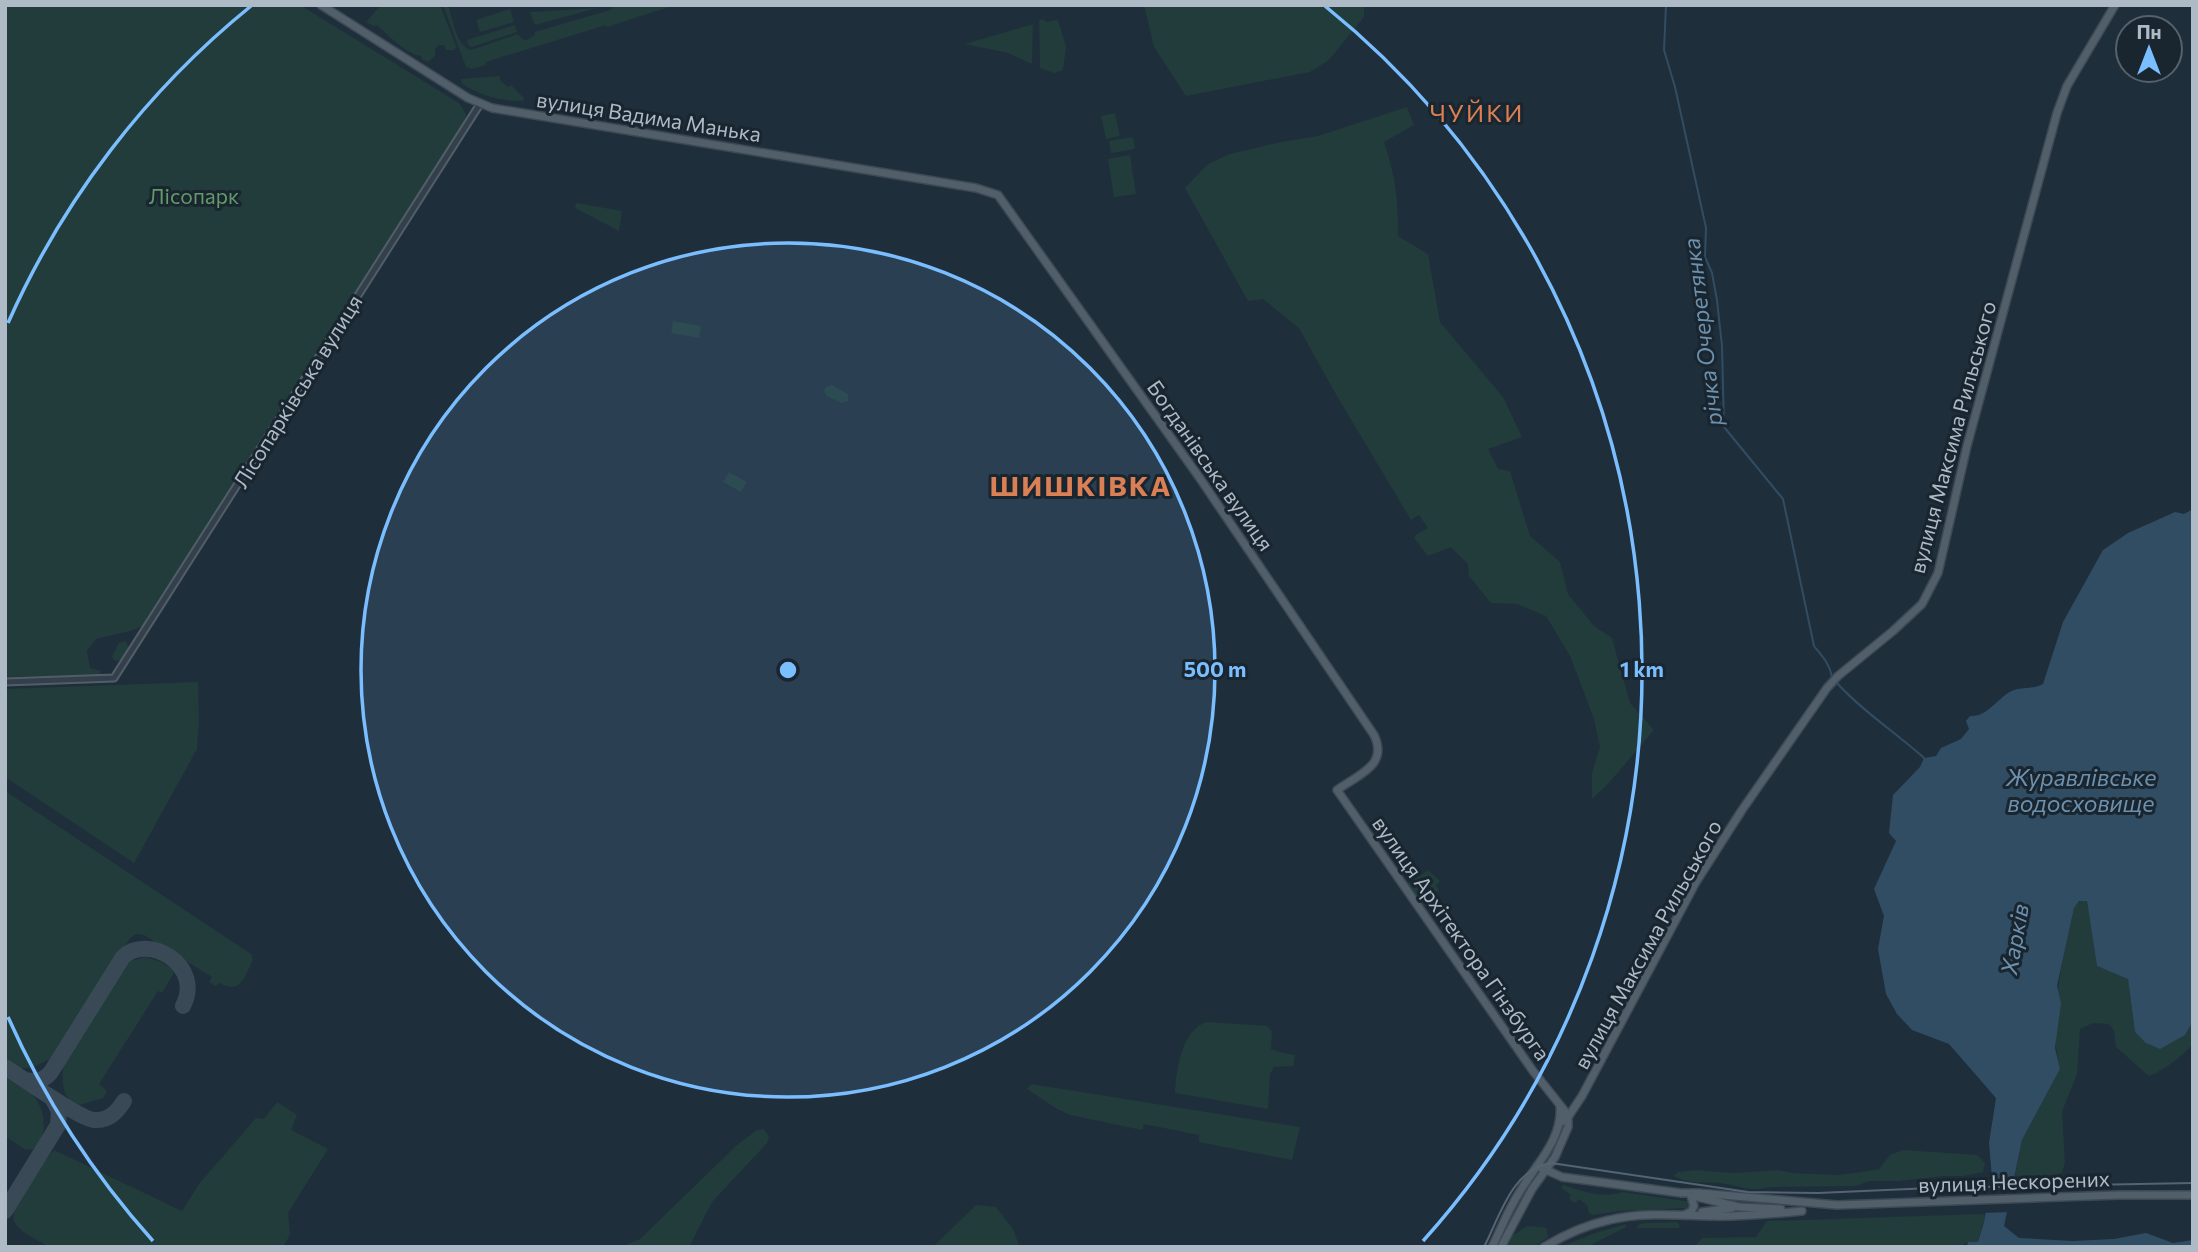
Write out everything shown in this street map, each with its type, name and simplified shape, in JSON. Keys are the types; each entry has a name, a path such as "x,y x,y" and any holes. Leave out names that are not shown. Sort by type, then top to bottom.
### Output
{"main road":[{"name":"вулиця Вадима Манька","path":"321,5 480,104 499,110 976,188 998,194"},
{"name":"вулиця Максима Рильського","path":"1560,1123 1568,1117 1582,1096 1696,882 1742,810 1827,688 1922,604 1938,573 1967,446 2056,113 2067,86 2115,5"},
{"name":"Богданівська вулиця","path":"998,194 1191,466 1374,735 1379,750 1375,762 1337,790"},
{"name":"вулиця Архітектора Гінзбурга","path":"1337,790 1526,1062 1560,1105"},
{"name":"вулиця Максима Рильського","path":"1492,1247 1517,1196 1550,1145 1560,1123 1560,1105"},
{"path":"1560,1105 1568,1117"},
{"name":"вулиця Максима Рильського","path":"1501,1247 1532,1189 1555,1157 1566,1134 1568,1117"},
{"name":"вулиця Нескорених","path":"1537,1166 1562,1177 1687,1194 1739,1207"},
{"name":"вулиця Нескорених","path":"1687,1194 1699,1193 1802,1206 2044,1197 2193,1195"},
{"path":"1685,1214 1691,1212 1694,1206 1687,1194"},
{"path":"1685,1214 1739,1207 1802,1206"},
{"path":"1544,1247 1580,1228 1632,1216 1736,1215 1802,1206"}],"street":[{"name":"Лісопарківська вулиця","path":"5,681 114,678 480,104"}],"green space":[{"name":"Лісопарк","path":"5,5 300,5 459,103 466,114 466,122 143,626 96,639 87,651 90,668 101,671 100,675 5,677"},
{"path":"381,5 440,5 456,46 455,50 446,50 444,45 438,45 435,56 428,62 409,52 377,25 366,22"},
{"path":"443,5 448,5 458,38 471,50 518,34 527,40 535,35 535,32 610,10 616,5 675,5 486,62 486,65 471,69 466,67"},
{"path":"1144,5 1364,5 1364,17 1329,60 1310,72 1186,96 1154,47"},
{"path":"597,8 535,25 530,12"},
{"path":"510,9 514,22 480,32 476,20"},
{"path":"1039,20 1046,22 1058,20 1066,47 1063,70 1054,73 1040,68"},
{"path":"1033,24 1032,64 1008,53 965,44"},
{"path":"515,25 517,32 472,47 468,45 467,40"},
{"path":"500,76 500,80 508,87 511,85 524,98 523,101 499,99 484,94 462,84 461,79"},
{"path":"1407,107 1414,125 1384,142 1396,188 1398,236 1428,254 1440,322 1503,397 1522,437 1488,449 1498,469 1510,471 1530,536 1560,562 1568,594 1594,626 1612,638 1630,703 1654,730 1592,799 1592,773 1600,747 1594,719 1570,656 1546,616 1517,604 1491,603 1469,576 1468,564 1451,547 1428,556 1414,538 1428,528 1419,515 1411,520 1299,328 1263,299 1248,301 1185,188 1208,164 1230,154 1318,136"},
{"path":"1115,113 1120,136 1106,139 1101,116"},
{"path":"1133,137 1135,149 1111,153 1109,141"},
{"path":"1130,155 1136,194 1114,197 1108,159"},
{"path":"576,203 622,211 619,231 575,208"},
{"path":"673,321 701,326 699,338 671,333"},
{"path":"832,385 848,394 848,401 842,403 826,396 824,390"},
{"path":"729,472 747,482 741,492 723,482"},
{"path":"126,641 129,649 121,661 115,661 112,657 119,643"},
{"path":"198,682 197,749 134,863 5,777 5,689"},
{"path":"5,791 251,954 253,960 241,982 233,987 220,983 215,986 209,982 212,977 144,935 136,934 130,938 53,1058 31,1068 20,1068 5,1058"},
{"path":"1428,870 1440,881 1436,886 1439,889 1425,907 1408,884"},
{"path":"2080,901 2087,901 2097,966 2128,978 2135,1032 2185,1035 2193,1021 2193,1044 2172,1063 2149,1076 2116,1047 2114,1031 2109,1024 2093,1023 2080,1029 2077,1074 2062,1112 2065,1163 2062,1173 2015,1176 2022,1140 2060,1069 2055,1028 2058,988 2074,907"},
{"path":"146,957 175,971 162,993 158,991 99,1084 107,1091 103,1098 79,1105 66,1095 63,1086 64,1063 130,961"},
{"path":"1207,1022 1267,1026 1272,1031 1271,1049 1295,1055 1293,1066 1274,1067 1270,1074 1268,1109 1175,1093 1179,1062 1186,1041 1198,1026"},
{"path":"5,1076 30,1092 42,1112 44,1129 34,1149 26,1150 5,1136"},
{"path":"1031,1084 1300,1127 1292,1160 1199,1142 1199,1135 1144,1124 1142,1130 1070,1115 1027,1089"},
{"path":"277,1102 297,1115 291,1130 328,1149 288,1213 290,1235 283,1247 50,1247 25,1233 14,1221 16,1205 21,1195 54,1150 182,1211 199,1184 256,1118 264,1119"},
{"path":"764,1129 769,1137 767,1143 712,1202 689,1247 621,1247 640,1239 737,1145 757,1130"},
{"path":"1903,1150 1977,1155 1985,1163 1983,1172 1964,1176 1869,1181 1856,1186 1749,1189 1690,1181 1674,1176 1678,1172 1696,1170 1733,1173 1779,1170 1837,1175 1879,1169 1890,1155"},
{"path":"1563,1185 1600,1194 1623,1192 1691,1202 1690,1208 1593,1215 1579,1199 1575,1203 1569,1199 1571,1195 1561,1188"},
{"path":"976,1205 996,1207 1013,1229 1020,1247 933,1247"},
{"path":"1985,1216 1978,1242 1968,1242 1958,1247 1694,1247 1702,1238 1756,1237 1767,1221"},
{"path":"1678,1222 1680,1228 1636,1228 1645,1223"},
{"path":"1626,1224 1626,1227 1587,1247 1561,1247 1595,1233"},
{"path":"1527,1226 1547,1229 1548,1237 1534,1247 1505,1247 1512,1236"}],"water":[{"name":"Журавлівське водосховище","path":"2193,509 2193,1021 2185,1035 2160,1049 2146,1043 2135,1032 2128,979 2097,966 2087,901 2079,901 2074,908 2057,986 2061,1003 2055,1048 2060,1069 2022,1140 2004,1226 2019,1238 2072,1241 2114,1239 2146,1233 2173,1243 2193,1240 2193,1247 1967,1247 1968,1242 1978,1242 1984,1222 1992,1178 1989,1143 1996,1098 1949,1044 1912,1030 1897,1014 1886,994 1878,949 1884,916 1874,889 1896,841 1889,833 1893,795 1920,767 1924,758 1936,756 1941,748 1961,739 1969,729 1966,721 1970,716 1983,713 2014,690 2043,684 2063,622 2103,550 2128,533 2175,512 2184,514"}],"pier":[{"path":"2018,1178 2011,1212 1982,1213 1988,1179"}],"waterway":[{"name":"річка Очеретянка","path":"1666,5 1664,50 1675,87 1706,228 1705,257 1712,273 1717,300 1722,346 1724,427 1783,499 1814,646 1828,664 1832,677"},
{"name":"річка Очеретянка","path":"1836,682 1924,758"}],"taxiway":[{"path":"25,1080 40,1080 51,1072 123,957 134,951 159,951 180,966 186,978 187,991 183,1006"},
{"path":"5,1067 87,1118 104,1119 112,1115 124,1101"},
{"path":"5,1211 58,1125 59,1111 52,1098"}],"tram line":[{"path":"1484,1247 1502,1208 1517,1184 1526,1174 1551,1163 1748,1192 1818,1193 2193,1183"}],"district":[{"name":"ЧУЙКИ","path":"1477,112"},
{"name":"ШИШКІВКА","path":"1081,485"}],"water label":[{"name":"Харків","path":"2014,939"}]}
